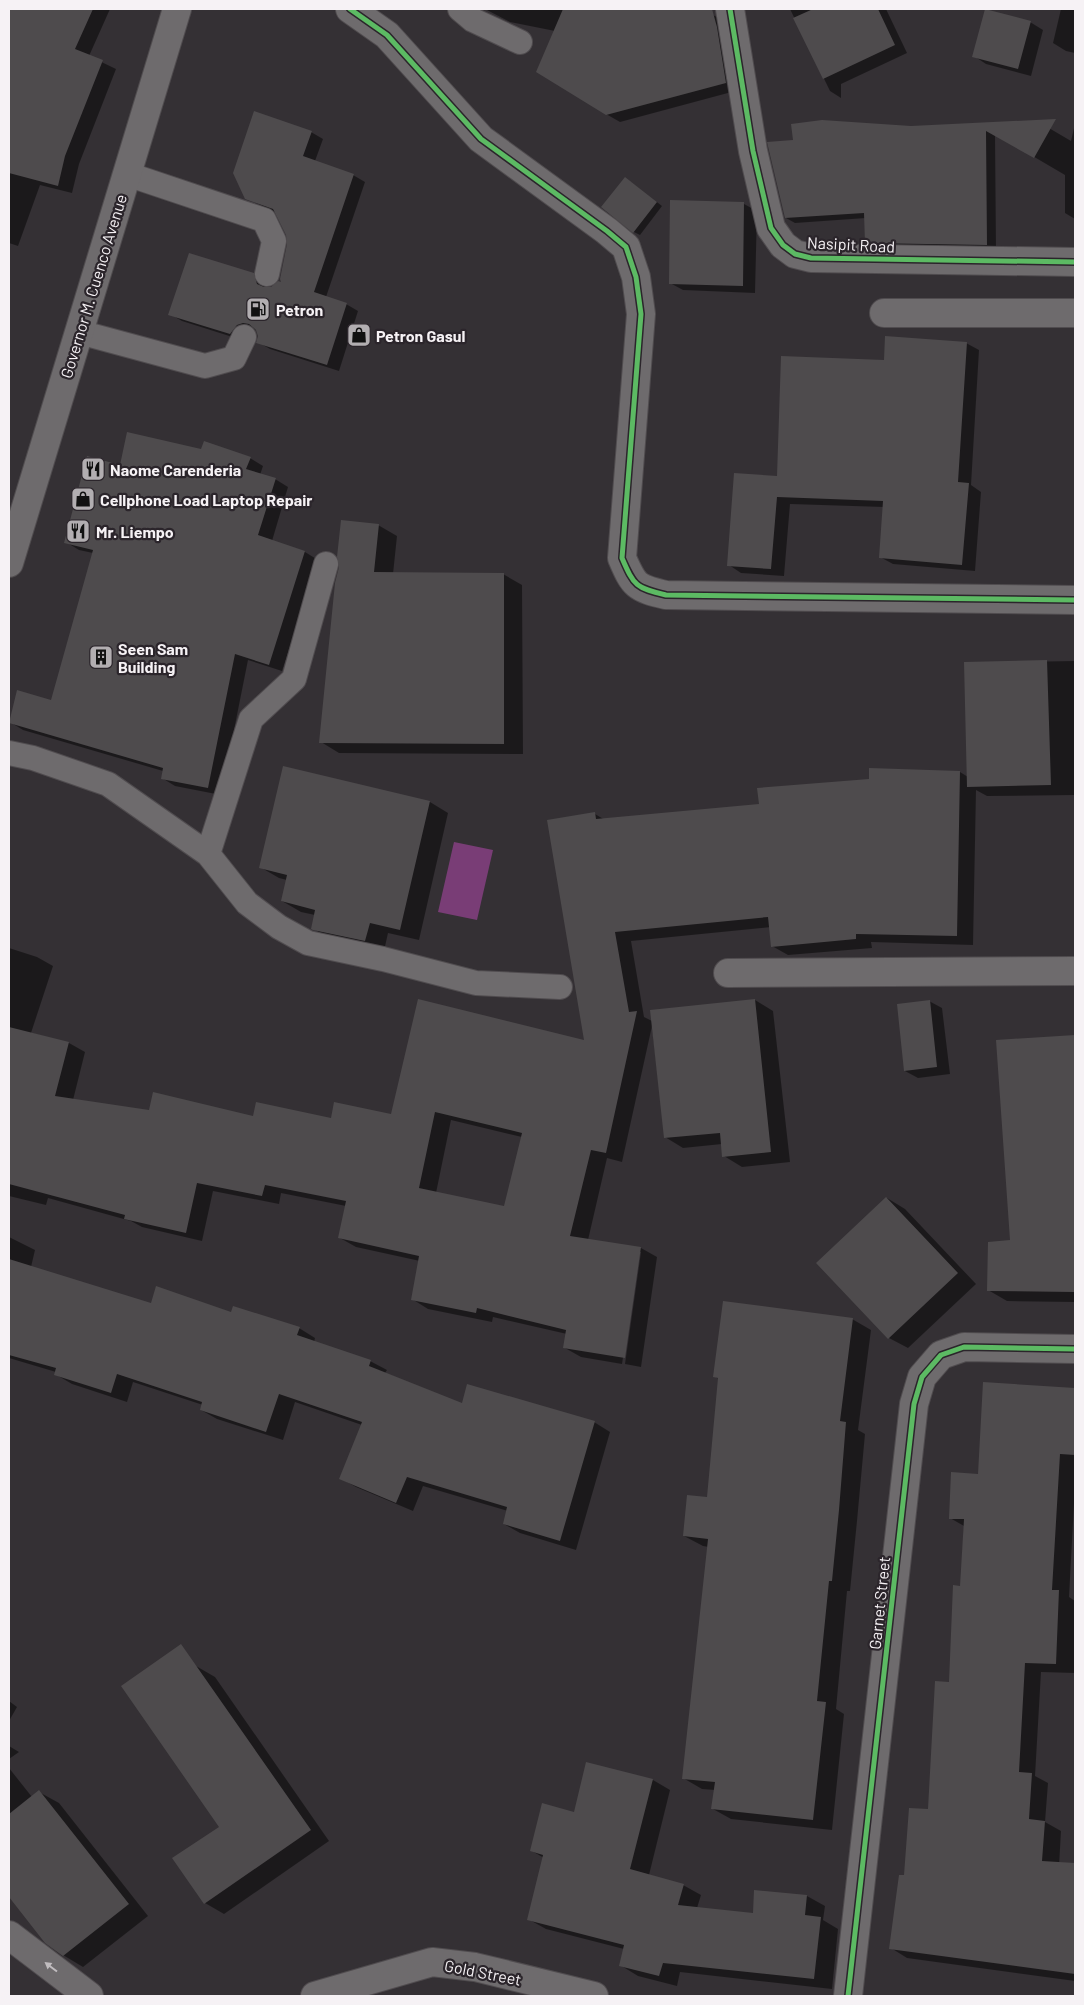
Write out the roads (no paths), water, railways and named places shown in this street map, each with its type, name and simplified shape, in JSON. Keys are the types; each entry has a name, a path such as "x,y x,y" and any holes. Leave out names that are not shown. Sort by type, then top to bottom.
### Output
{"street":[{"name":"Governor M. Cuenco Avenue","path":"9,563 177,9"},
{"path":"350,9 387,35 481,139 607,230 626,248 636,276 642,314 622,558 632,580 645,590 666,595 1075,600"},
{"name":"Nasipit Road","path":"730,9 753,151 771,228 783,245 795,254 811,258 1075,262"},
{"path":"884,313 1075,312"},
{"path":"728,973 1075,971"},
{"name":"Garnet Street","path":"848,1996 914,1404 922,1377 941,1355 964,1347 1075,1349"},
{"path":"9,1935 89,1996"},
{"name":"Gold Street","path":"315,1996 432,1962 475,1967 594,1996"}],"lane":[{"path":"460,9 473,20 520,42"},
{"path":"127,174 264,220 274,241 267,274"},
{"path":"79,332 205,366 234,358 244,337"},
{"path":"208,854 251,719 294,679 326,564"},
{"path":"9,753 33,758 108,784 208,854 247,903 279,927 308,943 383,959 476,983 560,987"}],"place":[{"name":"Petron","path":"258,309"},
{"name":"Petron Gasul","path":"359,335"},
{"name":"Naome Carenderia","path":"93,469"},
{"name":"Cellphone Load Laptop Repair","path":"83,499"},
{"name":"Mr. Liempo","path":"78,531"},
{"name":"Seen Sam Building","path":"101,657"}]}
